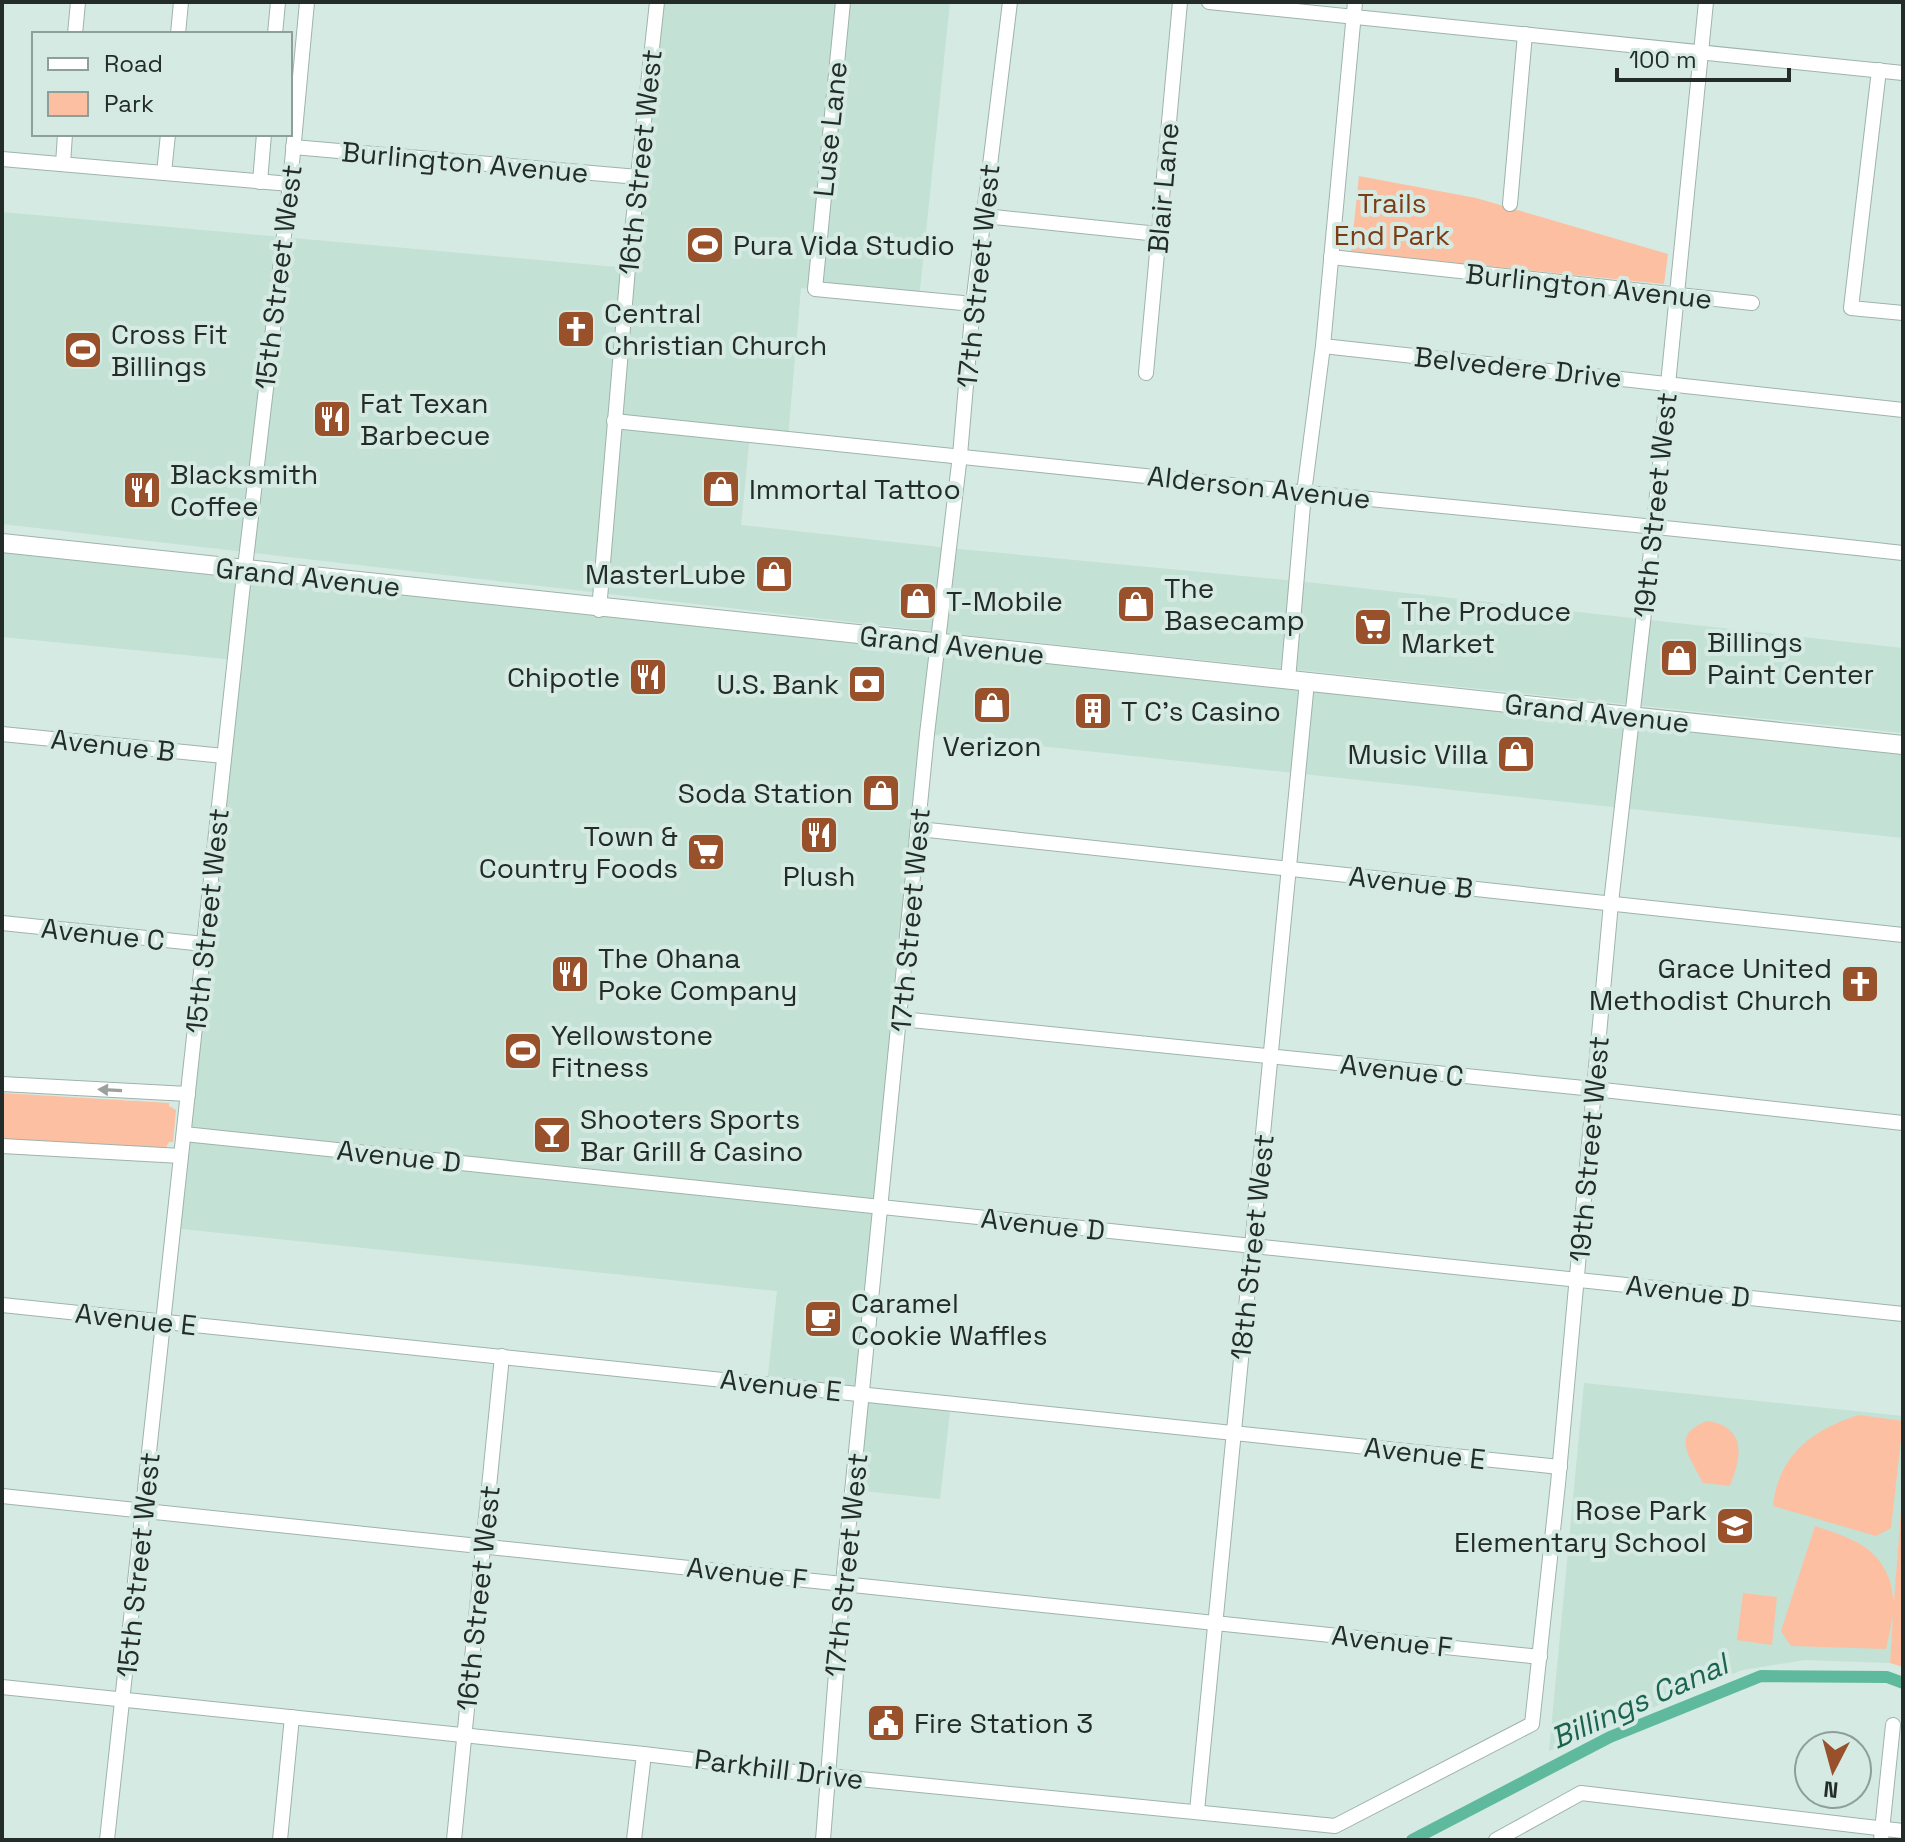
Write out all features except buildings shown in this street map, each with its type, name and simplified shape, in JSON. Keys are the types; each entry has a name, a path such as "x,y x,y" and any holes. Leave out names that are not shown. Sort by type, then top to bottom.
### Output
{"main road":[{"name":"Grand Avenue","path":"2,543 599,610 1903,745"}],"street":[{"path":"75,32 78,2"},
{"path":"178,32 181,2"},
{"path":"275,32 278,2"},
{"name":"15th Street West","path":"107,1840 145,1512 162,1322 244,570 290,184 307,2"},
{"name":"16th Street West","path":"599,610 614,421 657,2"},
{"name":"Luse Lane","path":"843,2 815,289 973,304"},
{"name":"17th Street West","path":"823,1840 843,1583 919,829 960,455 973,304 1010,2"},
{"name":"Blair Lane","path":"1146,373 1180,2"},
{"path":"1209,2 1354,9 1525,34 1903,73"},
{"name":"19th Street West","path":"1532,1724 1560,1467 1611,903 1654,525 1706,2"},
{"name":"18th Street West","path":"1197,1811 1288,869 1304,493 1323,346 1354,9"},
{"path":"1510,204 1525,34"},
{"path":"1879,70 1851,308 1903,313"},
{"path":"63,164 65,136"},
{"path":"164,173 168,136"},
{"path":"260,182 264,136"},
{"name":"Burlington Avenue","path":"293,147 638,177"},
{"path":"2,159 290,184"},
{"path":"984,216 1158,234"},
{"name":"Burlington Avenue","path":"1331,257 1752,303"},
{"name":"Belvedere Drive","path":"1323,346 1903,410"},
{"name":"Alderson Avenue","path":"614,421 1304,493 1654,525 1903,553"},
{"name":"Avenue B","path":"2,734 224,756"},
{"name":"Avenue B","path":"919,829 1903,935"},
{"name":"Avenue C","path":"2,923 204,944"},
{"name":"Avenue C","path":"901,1019 1903,1123"},
{"path":"2,1084 188,1094"},
{"name":"Avenue D","path":"184,1134 1903,1314"},
{"path":"2,1146 181,1156"},
{"name":"Avenue E","path":"2,1305 1560,1467"},
{"name":"16th Street West","path":"454,1840 502,1356"},
{"name":"Avenue F","path":"2,1496 1540,1657"},
{"name":"Parkhill Drive","path":"2,1687 829,1776 1335,1826 1532,1724"},
{"path":"280,1840 292,1717"},
{"path":"1882,1834 1893,1725"},
{"path":"634,1840 644,1754"},
{"path":"1496,1840 1524,1833 1581,1793 1882,1834 1903,1831"}],"shaded area":[{"path":"657,2 950,2 919,299 801,288 788,438 750,434 741,525 1297,581 1903,648 1903,733 973,636 2,524 2,212 628,268"},
{"path":"2,543 1903,745 1903,838 927,734 863,1394 767,1384 777,1291 172,1228 235,660 2,637"},
{"name":"Rose Park Elementary School","path":"1584,1383 1903,1416 1903,1484 1890,1663 1805,1660 1742,1670 1549,1751"},
{"path":"863,1394 951,1403 940,1499 853,1490"}],"green space":[{"name":"Trails End Park","path":"1359,176 1476,198 1668,254 1664,284 1351,252"},
{"path":"2,1093 169,1103 176,1110 173,1142 169,1142 165,1149 2,1139"},
{"path":"1859,1415 1903,1421 1891,1528 1876,1536 1773,1506 1776,1488 1790,1458 1813,1436"},
{"path":"1708,1421 1730,1430 1738,1445 1739,1455 1730,1486 1703,1483 1686,1448 1689,1433"},
{"path":"1903,1484 1903,1667 1890,1663 1893,1616 1886,1649 1791,1646 1781,1631 1815,1526 1858,1543 1875,1556 1889,1579 1894,1601"},
{"path":"1743,1593 1777,1597 1772,1645 1737,1640"}],"waterway":[{"name":"Billings Canal","path":"1412,1840 1610,1737 1761,1676 1887,1677 1903,1683"}],"place":[{"name":"Pura Vida Studio","path":"705,245"},
{"name":"Central Christian Church","path":"576,329"},
{"name":"Cross Fit Billings","path":"83,350"},
{"name":"Fat Texan Barbecue","path":"332,419"},
{"name":"Immortal Tattoo","path":"721,489"},
{"name":"Blacksmith Coffee","path":"142,490"},
{"name":"MasterLube","path":"774,574"},
{"name":"T-Mobile","path":"918,601"},
{"name":"The Basecamp","path":"1136,604"},
{"name":"The Produce Market","path":"1373,627"},
{"name":"Billings Paint Center","path":"1679,658"},
{"name":"Chipotle","path":"648,677"},
{"name":"U.S. Bank","path":"867,684"},
{"name":"Verizon","path":"992,705"},
{"name":"T C's Casino","path":"1093,711"},
{"name":"Music Villa","path":"1516,754"},
{"name":"Soda Station","path":"881,793"},
{"name":"Plush","path":"819,835"},
{"name":"Town & Country Foods","path":"706,852"},
{"name":"The Ohana Poke Company","path":"570,974"},
{"name":"Grace United Methodist Church","path":"1860,984"},
{"name":"Yellowstone Fitness","path":"523,1051"},
{"name":"Shooters Sports Bar Grill & Casino","path":"552,1135"},
{"name":"Caramel Cookie Waffles","path":"823,1319"},
{"name":"Rose Park Elementary School","path":"1735,1526"},
{"name":"Fire Station 3","path":"886,1723"}]}
